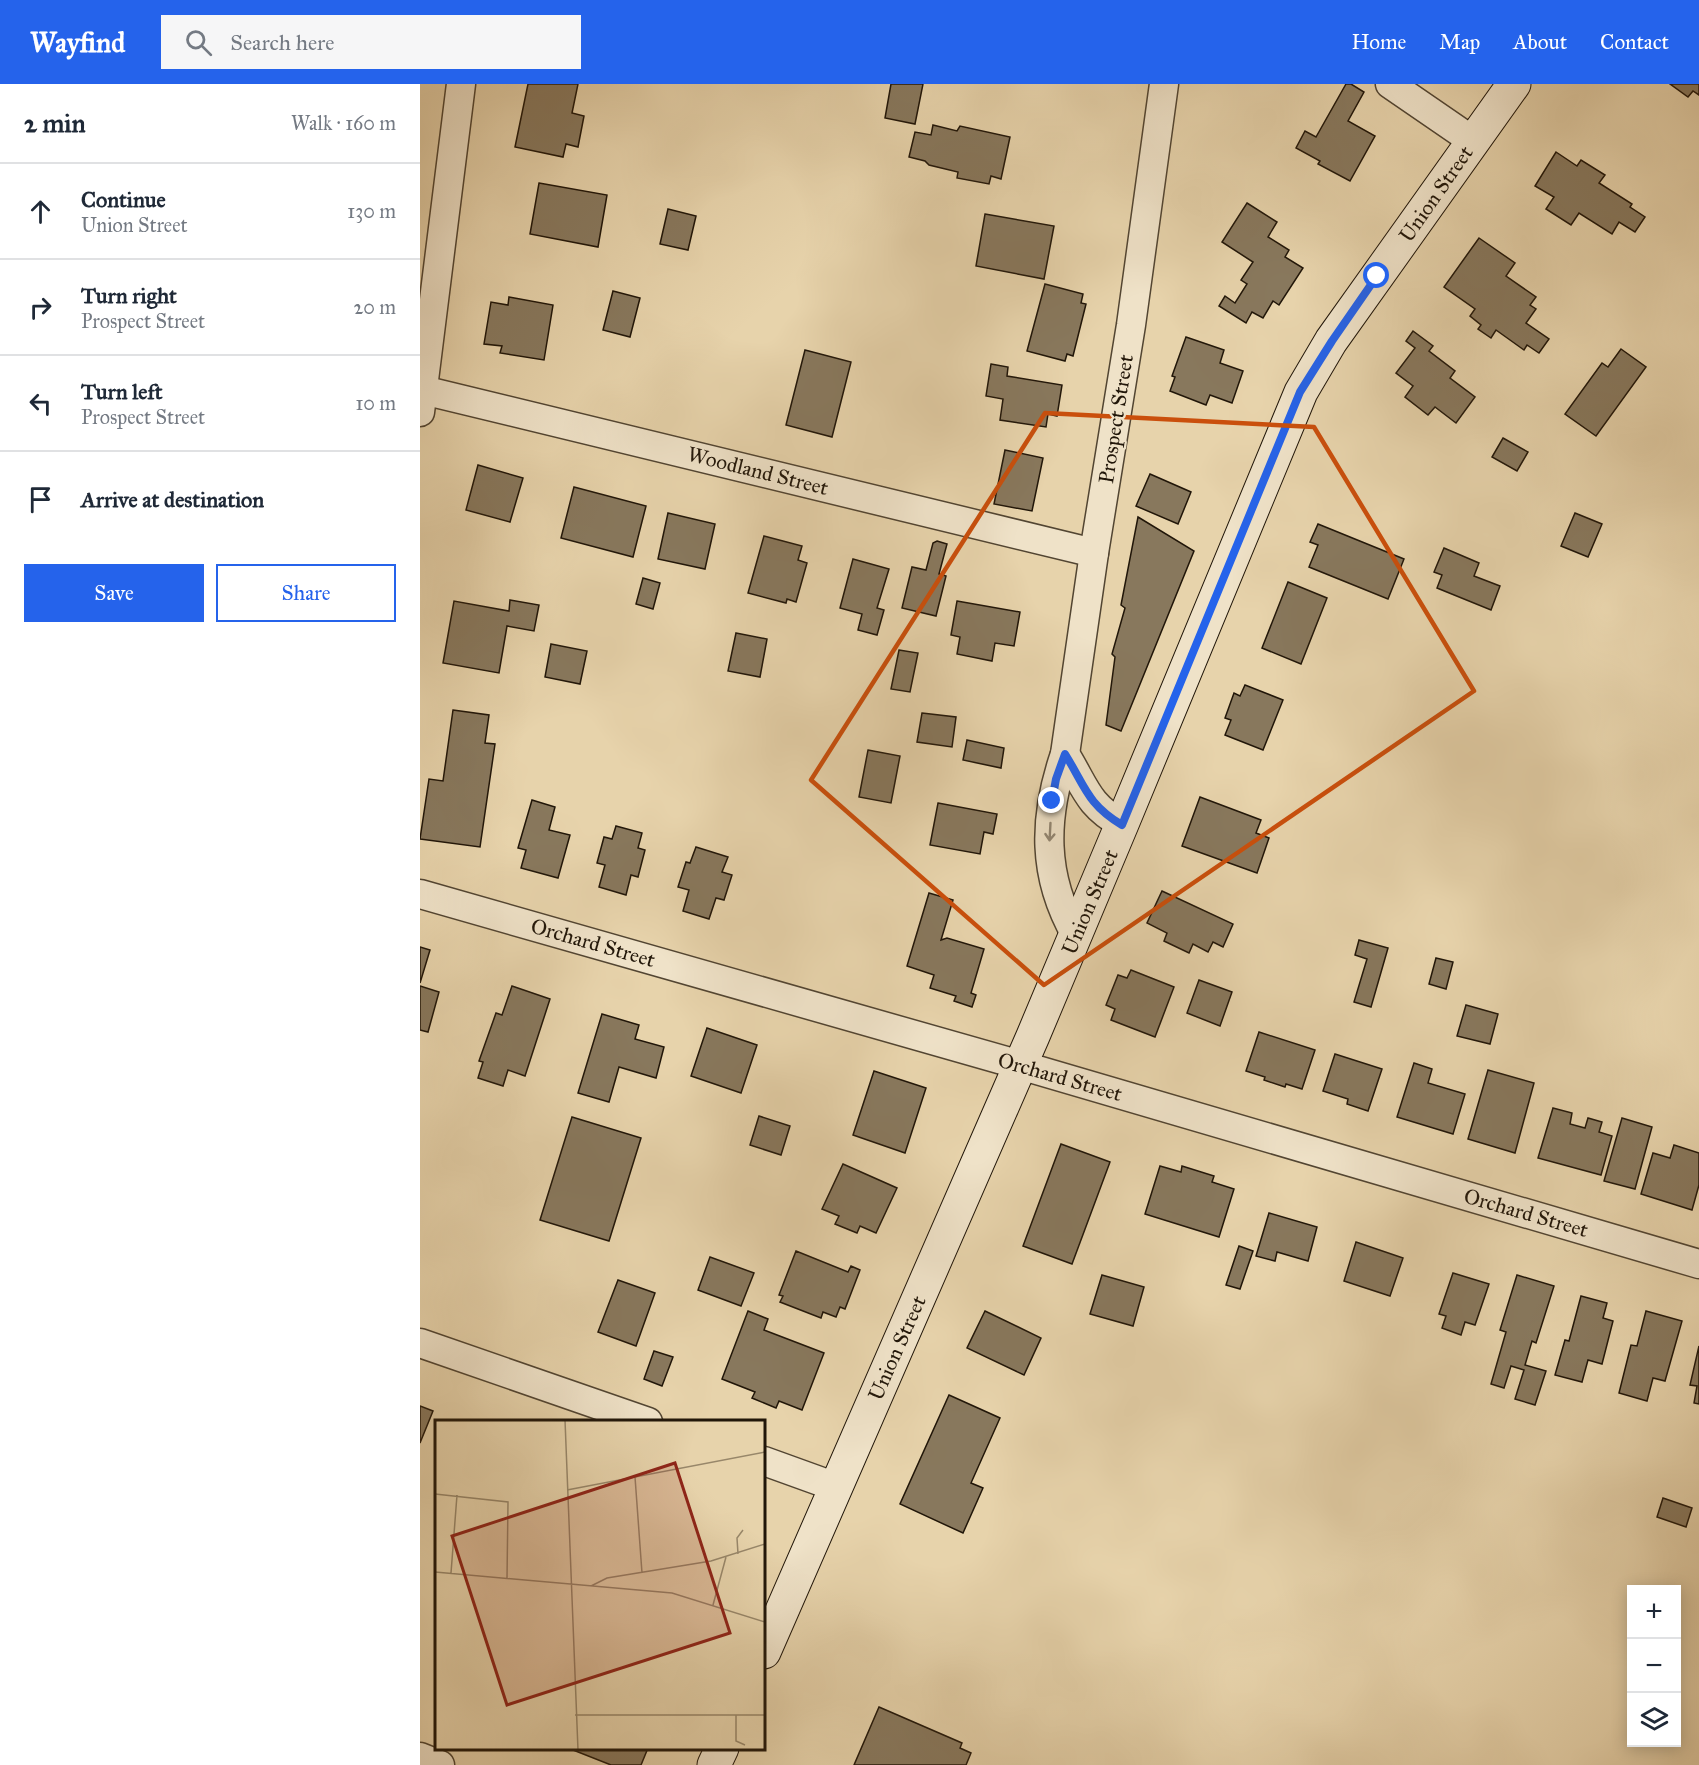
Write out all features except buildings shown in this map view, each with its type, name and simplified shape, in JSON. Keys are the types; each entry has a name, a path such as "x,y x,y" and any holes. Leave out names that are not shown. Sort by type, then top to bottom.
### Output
{"main road":[{"name":"Union Street","path":"765,1650 1076,935 1300,392 1332,341 1514,84"},
{"path":"714,1765 722,1750"}],"street":[{"path":"421,401 461,84"},
{"name":"Prospect Street","path":"1076,935 1055,891 1050,861 1052,801 1056,779 1065,754 1134,302 1164,84"},
{"path":"1390,84 1473,141"},
{"name":"Woodland Street","path":"421,401 1094,553"},
{"path":"1065,754 1094,804 1108,817 1122,825"},
{"name":"Orchard Street","path":"420,894 1020,1065 1699,1264"},
{"path":"420,1342 642,1420"},
{"path":"765,1461 836,1487"},
{"path":"420,1756 440,1765"}],"highlighted area":[{"path":"1045,413 1314,427 1474,691 1044,985 811,780"}],"route":[{"path":"1052,801 1056,779 1065,754 1094,804 1108,817 1122,825 1300,392 1377,276"}]}
